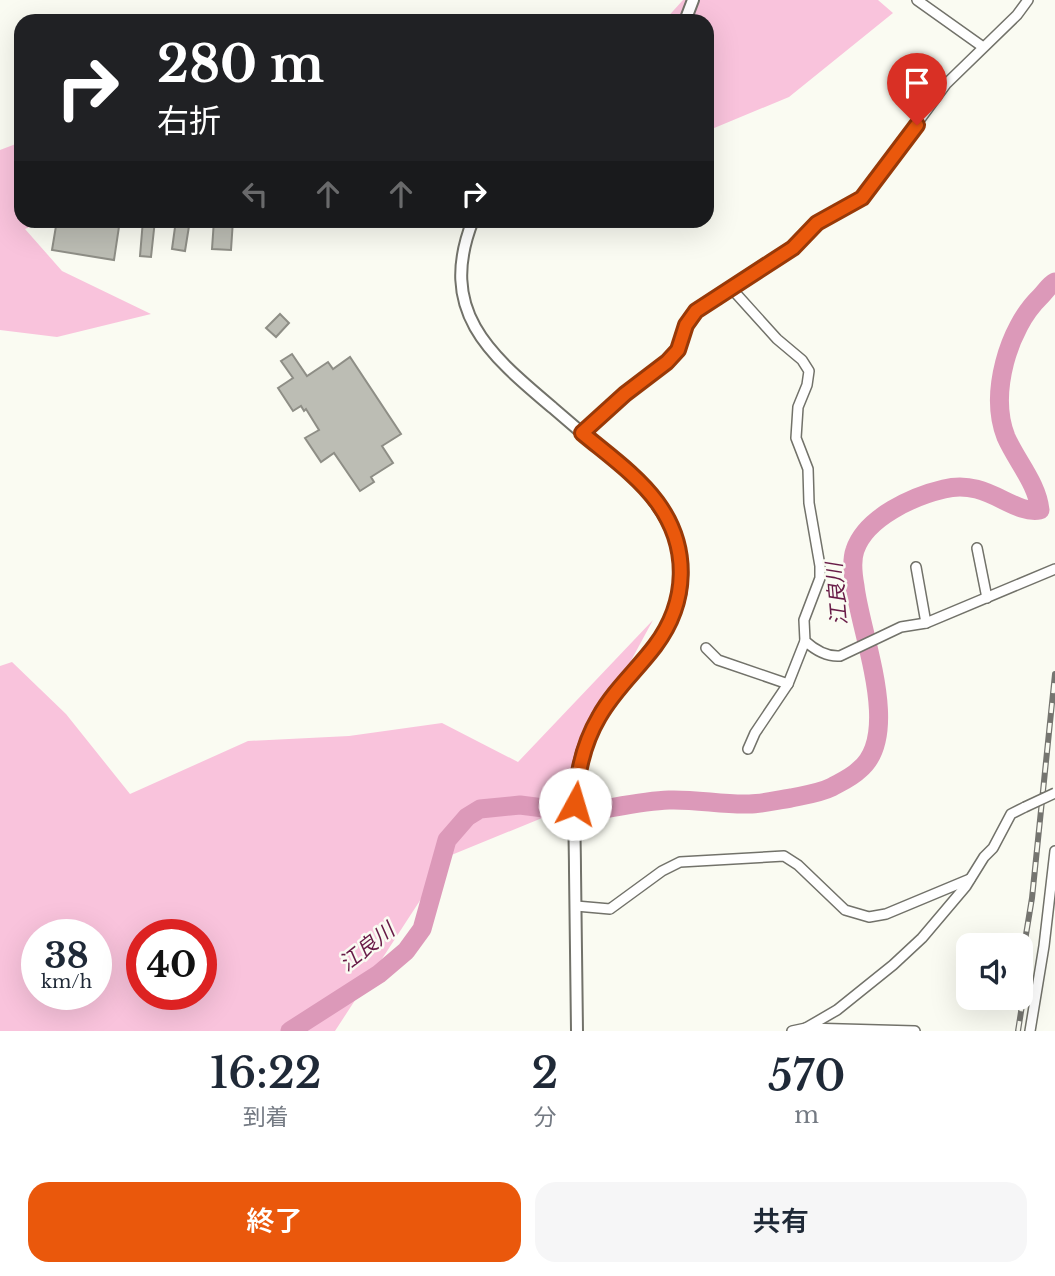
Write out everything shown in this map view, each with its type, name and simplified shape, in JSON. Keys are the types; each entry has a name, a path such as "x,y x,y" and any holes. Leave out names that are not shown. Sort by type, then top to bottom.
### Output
{"street":[{"path":"917,0 983,47"},
{"path":"582,433 625,394 667,362 678,350 686,325 696,311 793,248 817,223 862,198 946,84 1017,15 1028,0"},
{"path":"469,228 459,269 464,301 482,339 508,370 638,481 656,501 672,527 682,570 677,604 664,633 598,717 579,762 575,804 577,1031"},
{"path":"731,288 777,339 803,360 808,370 807,385 798,407 796,438 808,469 809,503 820,566 820,578 804,620 805,641 788,684 755,733 748,749"},
{"path":"977,548 987,598"},
{"path":"916,567 926,623"},
{"path":"805,641 832,657 840,656 901,627 926,623 1055,569"},
{"path":"706,648 718,660 788,684"},
{"path":"806,1028 837,1010 922,938 993,848 1011,814 1055,793"},
{"path":"1030,1031 1044,946 1055,850"},
{"path":"576,906 610,909 662,871 680,862 784,856 798,865 845,910 869,917 886,914 970,879"},
{"path":"792,1031 806,1028 915,1031"}],"shaded area":[{"path":"683,0 878,0 893,13 789,97 714,128 714,14 670,14"},
{"path":"14,145 14,228 27,228 25,229 62,271 151,314 57,337 0,330 0,150"},
{"path":"653,620 547,816 449,856 335,1031 0,1031 0,666 12,662 66,714 130,794 248,741 349,736 442,723 518,762"}],"building":[{"path":"56,228 119,228 114,260 52,250"},
{"path":"142,228 154,228 151,257 140,256"},
{"path":"175,228 189,228 185,251 172,249"},
{"path":"213,228 232,228 231,250 212,249"},
{"path":"280,314 289,323 276,337 266,328"},
{"path":"292,354 307,376 328,362 333,369 350,357 401,434 382,446 393,463 371,477 374,482 360,491 334,453 321,462 305,438 319,430 306,409 304,411 301,406 293,411 278,388 293,378 281,361"}],"waterway":[{"name":"江良川","path":"585,812 669,800 765,803 822,791 859,770 872,754 878,733 878,709 870,656 858,606 853,563 855,550 861,538 880,518 919,497 944,489 973,488 1019,507 1040,510 1031,482 1006,437 1001,420 1001,382 1005,362 1019,326 1029,310 1055,282"},
{"name":"江良川","path":"290,1031 379,974 406,951 422,929 447,840 467,817 480,809 520,805 567,811"}],"railway":[{"path":"1026,933 1055,674"},
{"path":"1018,1031 1021,1010"}],"route":[{"path":"575,804 579,762 587,741 598,717 664,633 677,604 682,570 677,540 656,501 638,481 582,433 625,394 667,362 678,350 686,325 696,311 793,248 817,223 862,198 917,125"}]}
